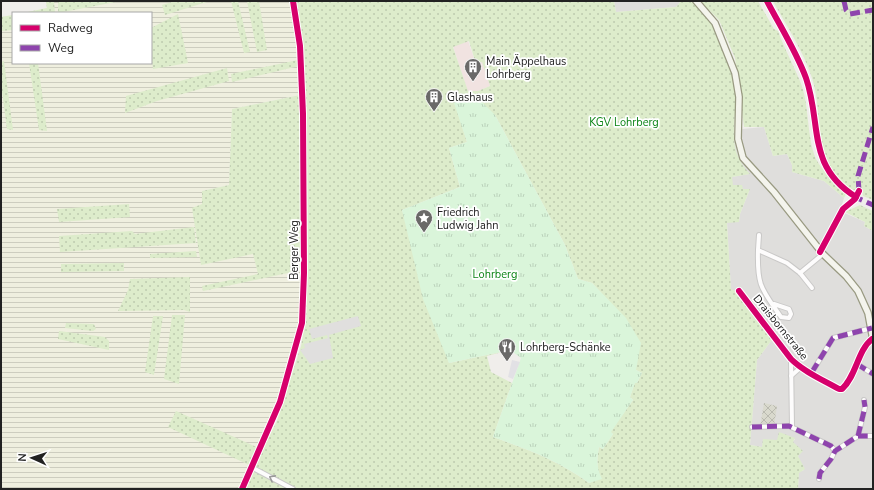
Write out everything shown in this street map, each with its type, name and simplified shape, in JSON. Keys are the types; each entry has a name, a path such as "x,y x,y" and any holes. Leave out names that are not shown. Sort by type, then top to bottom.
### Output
{"main road":[{"path":"696,1 715,23 735,73 739,97 738,139 743,158 774,192 821,253 846,276 858,290 866,307 872,335"}],"street":[{"name":"Berger Weg","path":"242,489 280,402 302,323 304,273 303,114 300,46 293,1"},
{"path":"800,274 821,253 843,210 855,199 859,191"},
{"path":"759,235 759,282 767,297 774,304"},
{"path":"758,250 787,263 800,274 812,288"},
{"name":"Draisbornstraße","path":"739,291 791,359 800,368 812,372 840,389 848,381 872,335"},
{"path":"812,372 833,338 872,335"},
{"path":"791,359 792,427"},
{"path":"857,364 873,374"},
{"path":"791,376 800,368"},
{"path":"858,436 865,407 864,400"},
{"path":"752,427 792,427 831,446 835,451"},
{"path":"819,479 820,473 831,459 835,451 858,436 873,436"},
{"path":"251,467 293,489"}],"shaded area":[{"path":"614,1 681,1 676,7 616,12"},
{"path":"468,41 476,64 482,61 490,86 478,91 468,92 453,46"},
{"path":"764,127 773,156 787,154 792,165 792,172 824,181 844,198 840,211 865,222 864,226 873,231 873,489 798,489 799,472 804,470 798,456 800,453 793,442 795,439 763,443 762,447 750,445 757,360 774,337 731,290 727,222 739,222 740,214 750,189 743,189 732,185 732,177 749,174 739,161 732,139 742,129"},
{"path":"358,316 361,326 329,335 333,358 310,364 300,350 305,348 304,344 328,338 327,335 312,339 309,329"},
{"path":"512,360 520,362 513,379 508,377"},
{"path":"764,403 777,406 774,426 760,427"}],"green space":[{"path":"46,1 289,1 298,49 300,95 232,109 229,185 202,191 254,254 302,266 300,326 291,358 268,424 240,489 1,489 1,17 12,15 12,64 152,64 152,12 28,12 47,8"},
{"path":"46,1 54,1 55,12 28,12 47,8"},
{"path":"58,1 121,1 63,12 58,12"},
{"path":"175,1 210,1 165,15 162,5"},
{"path":"231,1 238,1 250,52 244,53"},
{"path":"247,1 259,1 267,50 257,52"},
{"name":"KGV Lohrberg","path":"295,1 614,1 616,12 676,7 681,1 691,1 706,16 714,27 729,62 734,80 736,99 734,143 742,164 750,174 732,177 733,185 742,185 743,189 750,189 740,214 739,222 727,223 731,289 738,292 774,337 757,360 750,445 762,447 763,439 777,440 779,432 795,438 793,442 803,451 798,456 805,469 799,473 798,489 245,489 251,472 277,421 301,346 305,323 307,265 302,266 302,270 203,291 202,286 258,274 253,254 201,265 192,208 202,204 202,191 229,185 232,109 305,94 303,46","holes":["469,41 476,64 482,62 490,86 478,91 468,91 453,47","455,103 495,115 565,245 578,279 592,283 608,300 636,370 642,373 637,383 635,382 630,397 633,400 610,432 613,434 603,449 599,447 597,463 601,478 589,483 554,462 531,451 493,437 512,383 491,372 487,356 510,350 449,363 402,210 460,187 449,148 467,142"]},
{"path":"700,1 758,1 774,29 778,31 800,81 816,159 826,173 846,194 844,198 824,181 792,172 792,165 787,154 773,156 764,127 744,127 735,58 719,20"},
{"path":"773,1 873,1 873,200 863,196 861,187 855,190 847,186 840,180 831,168 825,156 822,143 815,89 811,75 798,46"},
{"path":"178,14 188,63 153,69 152,27"},
{"path":"12,15 12,30 1,31 1,17"},
{"path":"298,60 299,66 232,82 231,74"},
{"path":"4,61 13,130 7,129 1,84 1,62"},
{"path":"29,64 38,64 47,131 39,130"},
{"path":"227,68 229,81 157,101 125,113 126,96"},
{"name":"Lohrberg","path":"463,96 477,97 495,115 565,245 578,279 592,283 626,318 641,343 636,370 642,373 637,383 635,383 630,397 633,400 611,432 613,434 603,449 599,447 598,463 602,479 589,483 554,462 531,451 493,437 521,358 510,350 449,363 423,299 402,210 460,187 449,148 467,142 454,103"},
{"path":"129,204 130,217 59,222 57,209"},
{"path":"860,205 873,211 873,231 864,226 865,222 845,212"},
{"path":"194,227 196,243 60,252 59,236 132,231 135,234"},
{"path":"196,251 197,257 150,258 150,254"},
{"path":"124,263 124,271 61,272 61,264"},
{"path":"190,277 190,312 184,310 118,311 128,290 130,279"},
{"path":"172,315 185,315 179,384 164,379"},
{"path":"153,316 163,316 154,375 145,372"},
{"path":"66,323 94,324 96,329 93,331 65,328"},
{"path":"59,331 105,337 109,341 109,350 58,339"},
{"path":"176,411 259,448 249,465 168,427"}],"marked path":[{"path":"844,1 846,10 850,14 873,10"},
{"path":"859,191 858,176 873,127"},
{"path":"853,196 873,205"},
{"path":"812,372 833,338 872,328"},
{"path":"857,364 873,374"},
{"path":"858,436 865,407 864,400"},
{"path":"752,427 789,426 831,446 835,451"},
{"path":"819,479 820,473 831,459 835,451 858,436 873,436"}],"cycle path":[{"path":"242,489 280,402 302,323 304,273 303,114 300,46 293,1"},
{"path":"767,1 793,48 806,78 811,95 818,143 822,158 829,172 840,185 856,197"},
{"path":"820,252 843,209 855,199 859,191"},
{"path":"739,291 796,364 839,389 842,389 851,377 863,350 872,339"}],"place":[{"name":"Main Äppelhaus Lohrberg","path":"473,82"},
{"name":"Glashaus","path":"434,112"},
{"name":"Friedrich Ludwig Jahn","path":"424,233"},
{"name":"Lohrberg-Schänke","path":"507,362"}]}
